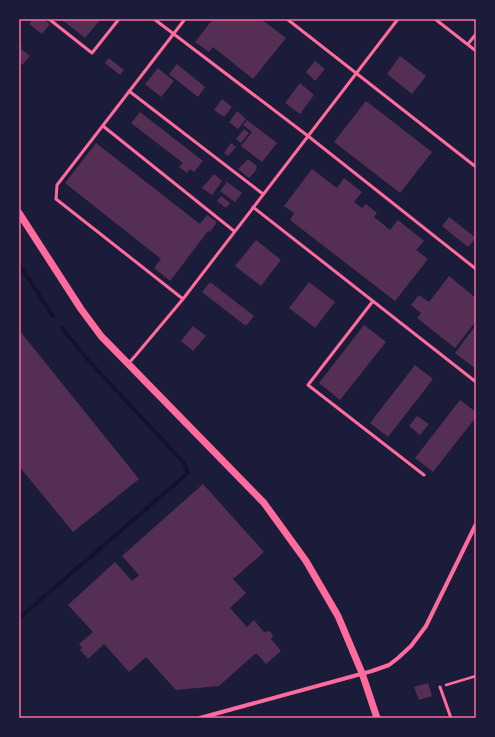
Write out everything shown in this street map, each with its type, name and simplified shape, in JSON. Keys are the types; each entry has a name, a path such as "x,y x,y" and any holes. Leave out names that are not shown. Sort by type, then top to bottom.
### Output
{"street":[{"path":"19,212 81,309 101,336 264,503 306,560 338,616 362,673 377,718"},
{"path":"200,718 389,665 412,646 426,626 476,524"}],"lane":[{"path":"49,19 92,53 119,19"},
{"path":"154,19 308,136 476,269"},
{"path":"183,299 56,199 57,185 185,19"},
{"path":"287,19 476,167"},
{"path":"127,364 183,299 262,194 398,19"},
{"path":"435,19 476,51"},
{"path":"468,44 476,34"},
{"path":"129,91 262,194"},
{"path":"103,126 234,231"},
{"path":"253,207 476,382"},
{"path":"373,302 308,385 424,475"},
{"path":"440,687 450,718"}],"path":[{"path":"440,687 476,676"}],"building":[{"path":"33,19 43,19 50,24 42,34 29,24"},
{"path":"61,19 101,19 85,38"},
{"path":"213,19 261,19 286,38 253,79 213,47 209,52 195,42"},
{"path":"19,43 22,45 20,48 30,56 22,65 19,63"},
{"path":"400,56 426,76 412,94 387,74"},
{"path":"109,58 124,70 120,75 105,63"},
{"path":"315,61 325,69 315,81 306,72"},
{"path":"177,64 205,87 198,97 169,74"},
{"path":"158,68 174,81 161,97 145,84"},
{"path":"300,83 314,95 300,114 285,103"},
{"path":"222,99 232,107 224,117 214,110"},
{"path":"366,101 432,152 400,193 334,142"},
{"path":"237,111 246,119 238,129 229,122"},
{"path":"140,112 203,161 194,172 190,169 187,173 179,167 183,163 131,123"},
{"path":"247,120 277,143 262,162 241,146 252,132 243,125"},
{"path":"244,129 249,133 241,143 236,139"},
{"path":"96,143 200,224 207,215 217,222 210,232 208,231 170,281 154,268 161,259 65,183"},
{"path":"231,143 236,147 228,156 224,153"},
{"path":"248,159 257,166 257,169 249,178 238,169"},
{"path":"312,169 337,188 344,178 362,192 354,202 362,208 366,204 377,213 374,217 390,230 398,220 424,241 416,250 428,259 395,301 290,220 294,213 284,206"},
{"path":"214,174 222,181 212,195 202,188"},
{"path":"227,182 242,193 235,202 220,191"},
{"path":"221,196 230,203 226,208 217,201"},
{"path":"449,217 476,238 468,247 442,226"},
{"path":"256,240 281,260 261,286 235,266"},
{"path":"449,276 476,298 476,321 455,348 417,318 421,313 411,305 419,295 429,302"},
{"path":"210,282 254,316 246,326 202,292"},
{"path":"309,282 335,302 315,328 289,308"},
{"path":"364,325 386,342 340,400 319,383"},
{"path":"476,325 476,369 455,353"},
{"path":"193,326 206,336 193,351 181,341"},
{"path":"19,330 139,479 73,532 19,466"},
{"path":"415,365 433,379 388,437 370,423"},
{"path":"460,400 476,412 476,417 433,472 415,458"},
{"path":"417,416 429,424 420,435 409,426"},
{"path":"203,484 264,552 233,579 246,593 230,608 247,627 254,620 264,632 270,631 273,636 271,639 281,651 266,664 256,653 219,686 176,690 146,657 129,672 104,644 88,659 80,650 82,648 79,644 93,632 68,605 115,562 132,581 139,575 122,556"},
{"path":"428,683 432,696 419,700 414,687"}],"waterway":[{"path":"19,264 53,316"},
{"path":"19,618 188,473 184,463 88,360 62,328"}]}
